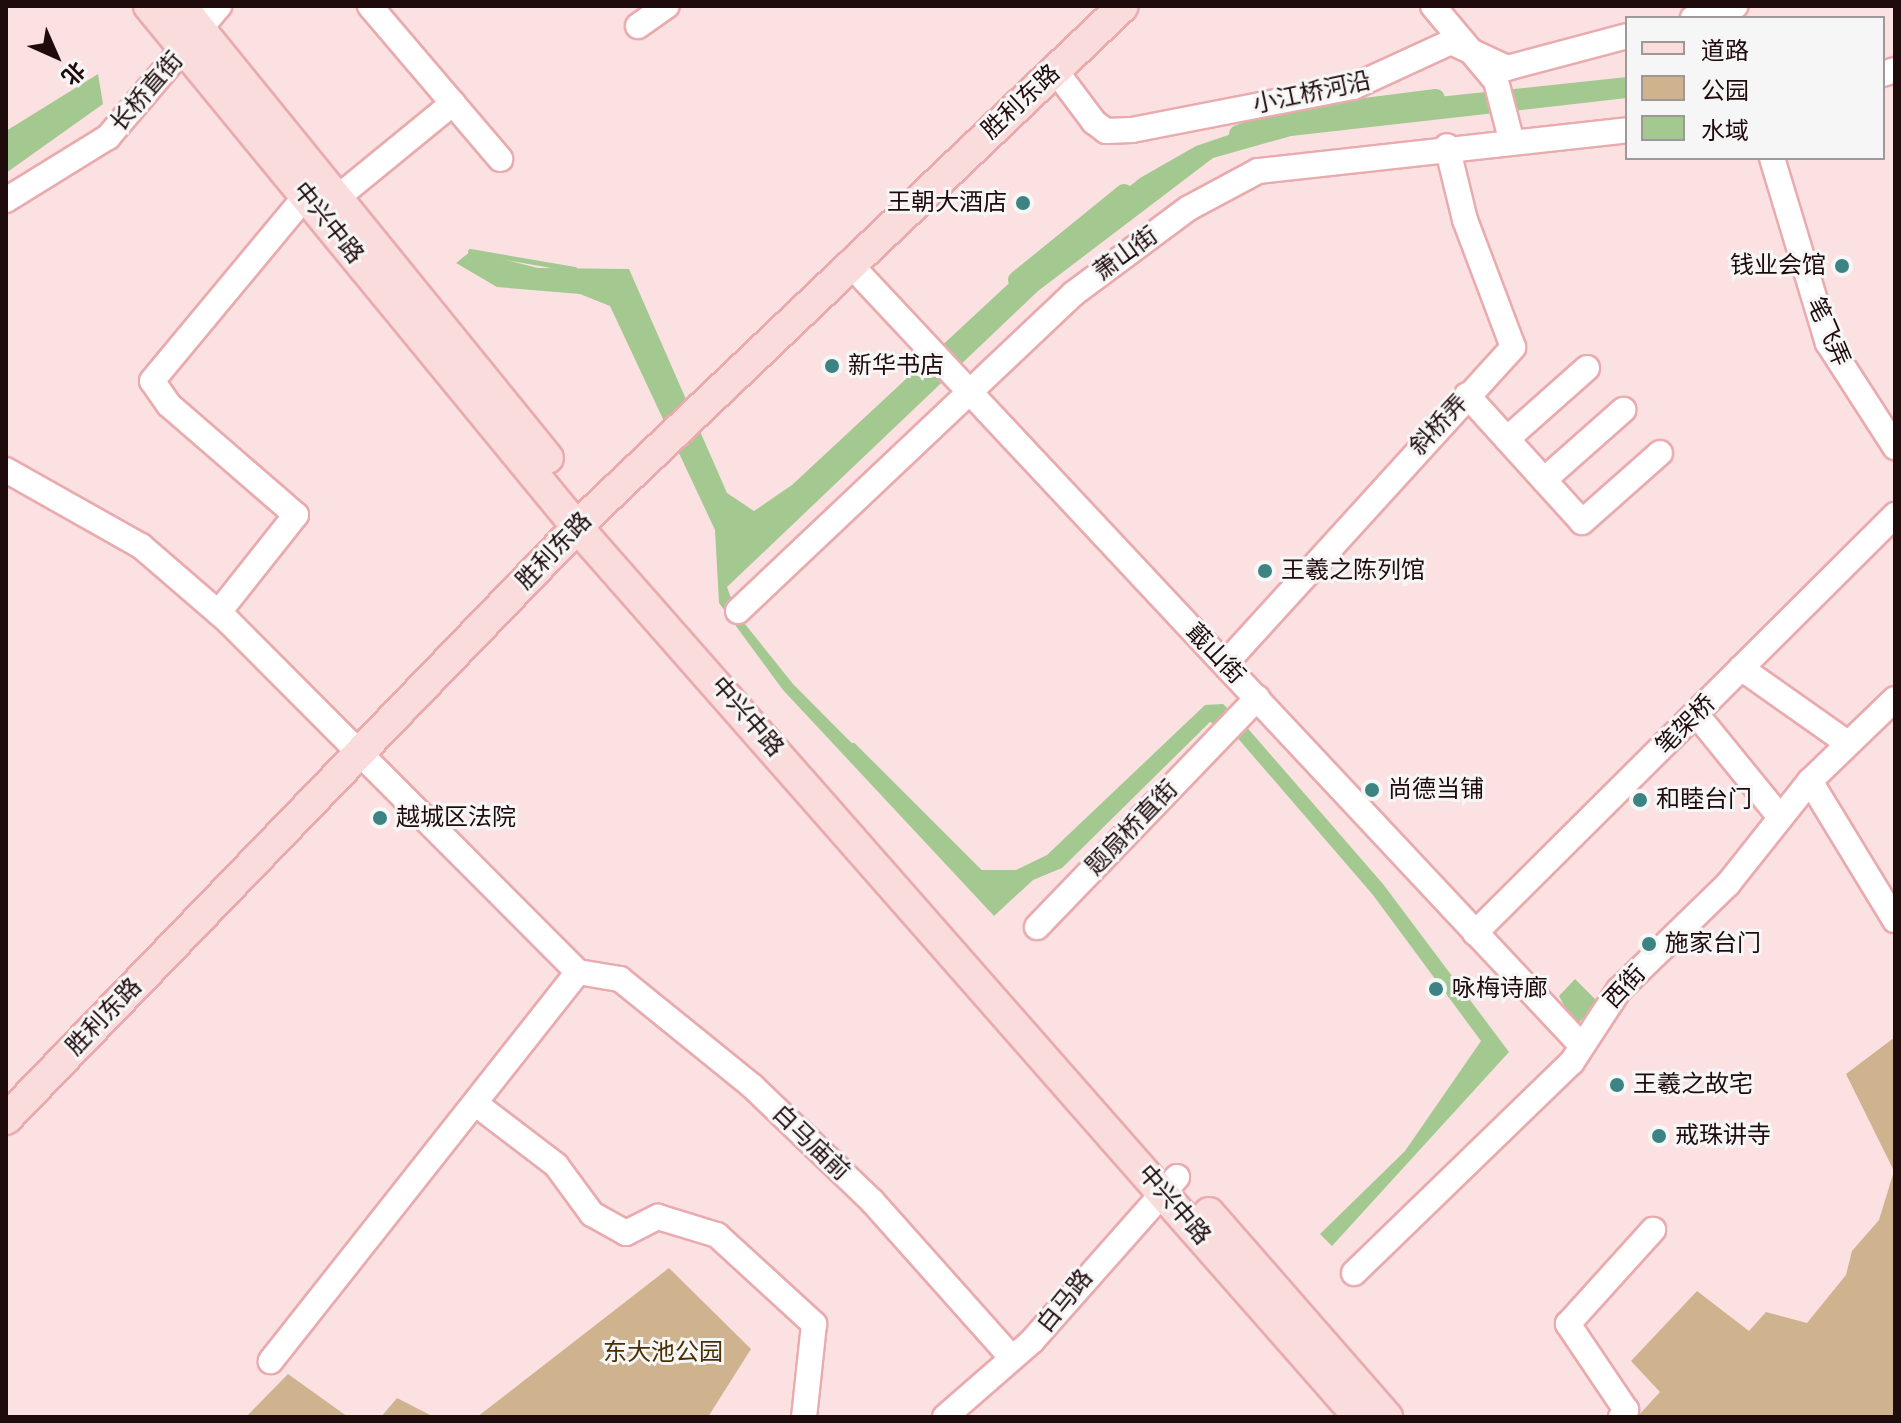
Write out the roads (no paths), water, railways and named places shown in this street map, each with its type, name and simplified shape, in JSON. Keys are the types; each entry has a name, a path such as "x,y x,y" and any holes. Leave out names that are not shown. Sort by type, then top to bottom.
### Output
{"main road":[{"name":"中兴中路","path":"149,6 196,22 337,198 579,512"},
{"name":"胜利东路","path":"6,1102 579,512 1096,6"},
{"name":"胜利东路","path":"699,397 849,263 1123,6"},
{"name":"中兴中路","path":"196,22 305,197 1170,1184 1387,1417"},
{"name":"胜利东路","path":"6,1119 354,746"},
{"name":"中兴中路","path":"1170,1184 1359,1417"}],"street":[{"path":"370,6 500,159"},
{"path":"638,26 667,6"},
{"path":"1433,6 1496,81 1510,134"},
{"path":"1700,16 1735,6"},
{"name":"长桥直街","path":"6,200 108,137 196,22"},
{"name":"小江桥河沿","path":"1055,70 1106,131 1353,87 1451,42 1481,61 1507,68 1625,37"},
{"path":"337,198 453,103"},
{"name":"萧山街","path":"738,611 961,387 1130,251 1258,171 1447,146 1510,134 1625,130"},
{"name":"斜桥弄","path":"1225,664 1513,347 1465,220 1447,146"},
{"name":"笔飞弄","path":"1773,160 1828,343 1895,447"},
{"path":"219,612 296,515 169,405 152,381 305,197"},
{"name":"蕺山街","path":"849,263 961,387 1225,664 1242,712 1475,933 1580,1044"},
{"path":"1507,439 1587,368"},
{"path":"1467,395 1582,522 1660,453"},
{"path":"1544,480 1623,410"},
{"path":"6,470 141,546 219,612 578,972 271,1361"},
{"name":"笔架桥","path":"1475,933 1895,515"},
{"path":"1741,668 1846,742"},
{"name":"西街","path":"1354,1273 1565,1070 1619,990 1728,884 1779,816 1810,781 1846,742 1895,699"},
{"name":"题扇桥直街","path":"1037,927 1242,712"},
{"path":"1697,715 1779,816"},
{"path":"1810,781 1895,920"},
{"name":"白马庙前","path":"578,972 620,979 752,1086 872,1201 1012,1358"},
{"path":"476,1104 556,1165 592,1214 626,1233 658,1217 717,1235 814,1324 804,1417"},
{"name":"白马路","path":"945,1417 1012,1358 1170,1184"},
{"path":"1621,1417 1626,1410 1568,1324 1653,1230"}],"water":[{"path":"98,74 103,104 6,173 6,131"},
{"path":"1625,77 1625,98 1291,136 1213,158 1038,291 727,587 737,614 793,684 978,870 1016,870 1047,855 1205,705 1223,704 1244,724 1383,884 1509,1052 1332,1246 1320,1234 1405,1151 1481,1041 1373,895 1235,735 1210,722 1062,868 1033,880 994,916 783,690 719,603 715,530 610,306 580,294 497,287 456,263 471,251 538,268 629,269 727,493 754,511 792,485 1006,286 1140,178 1196,146 1249,128 1438,97"},
{"path":"1575,979 1599,1003 1575,1026 1559,996"}],"waterway":[{"path":"1238,134 1287,117 1436,98"},
{"path":"1017,280 1124,193"},
{"path":"470,251 574,269"},
{"path":"853,745 979,871"}],"place":[{"name":"王朝大酒店","path":"1023,203"},
{"name":"钱业会馆","path":"1842,266"},
{"name":"新华书店","path":"832,366"},
{"name":"王羲之陈列馆","path":"1265,571"},
{"name":"尚德当铺","path":"1372,790"},
{"name":"和睦台门","path":"1640,800"},
{"name":"越城区法院","path":"380,818"},
{"name":"施家台门","path":"1649,944"},
{"name":"咏梅诗廊","path":"1436,989"},
{"name":"王羲之故宅","path":"1617,1085"},
{"name":"戒珠讲寺","path":"1659,1136"}],"park label":[{"name":"东大池公园","path":"663,1353"}]}
